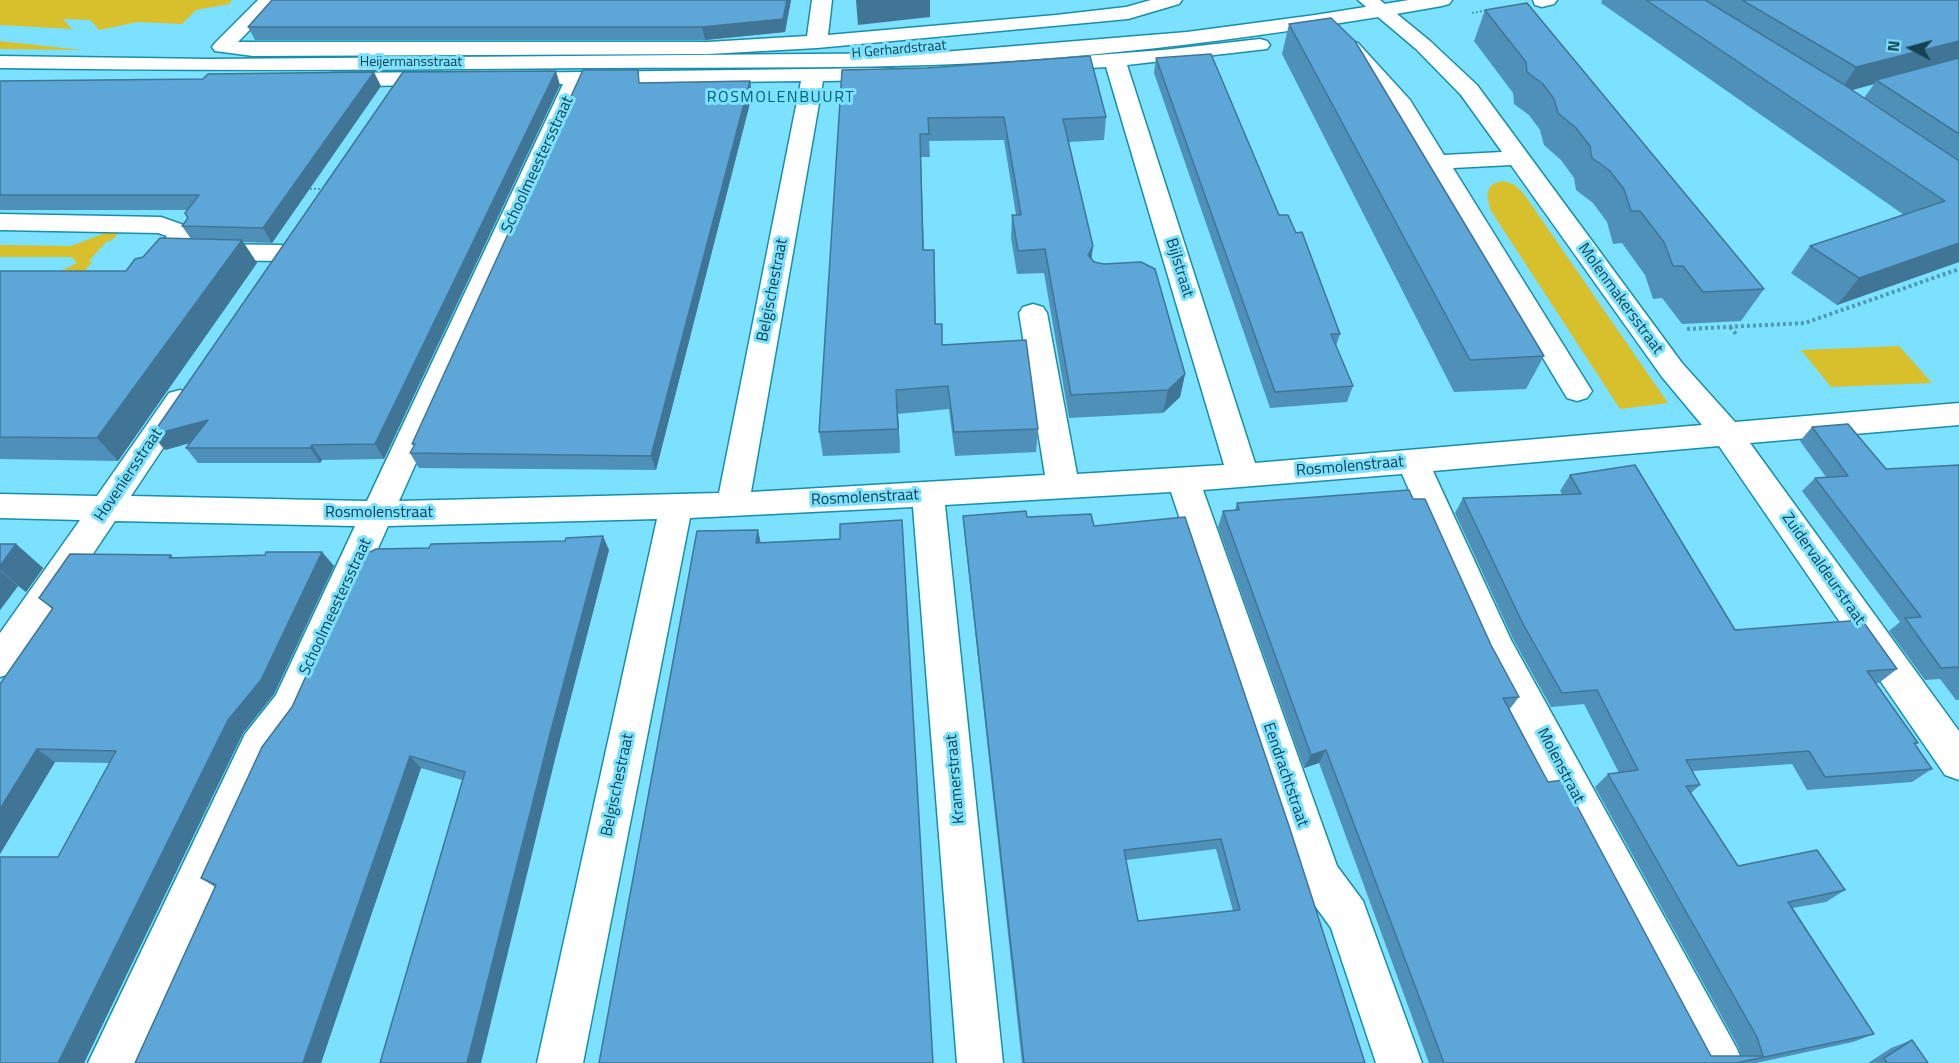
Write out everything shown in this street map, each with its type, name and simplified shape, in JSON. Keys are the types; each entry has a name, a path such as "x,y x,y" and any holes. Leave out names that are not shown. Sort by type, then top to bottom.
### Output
{"street":[{"name":"Heijermansstraat","path":"269,0 222,47 253,50 708,48 818,59"},
{"name":"Belgischestraat","path":"733,505 818,59 822,0"},
{"name":"H Gerhardstraat","path":"818,59 1128,13 1172,0"},
{"name":"H Gerhardstraat","path":"818,59 873,60 990,56 1309,22 1374,6 1442,0"},
{"name":"Molenmakersstraat","path":"1374,6 1423,45 1462,83 1672,370 1728,435"},
{"name":"H Gerhardstraat","path":"818,59 875,51 1088,33 1226,14"},
{"path":"1124,59 1158,39"},
{"name":"H Gerhardstraat","path":"818,59 930,73 1124,59 1260,45"},
{"path":"1351,47 1402,105 1577,391"},
{"name":"Heijermansstraat","path":"0,62 209,65 818,59"},
{"name":"Heijermansstraat","path":"0,81 577,78 818,59"},
{"name":"Bijlstraat","path":"1124,59 1170,274 1243,476"},
{"name":"Schoolmeestersstraat","path":"111,1063 259,746 289,708 577,78"},
{"path":"381,107 400,79"},
{"path":"1438,162 1518,158"},
{"path":"169,251 274,263 315,189"},
{"path":"0,222 160,225 183,234 149,273 129,277"},
{"path":"1033,313 1063,486"},
{"name":"Hoveniersstraat","path":"0,662 194,381"},
{"name":"Rosmolenstraat","path":"0,506 378,514 733,505 1243,476 1959,414"},
{"name":"Zuidervaldeurstraat","path":"1728,435 1959,762"},
{"name":"Molenstraat","path":"1413,462 1496,646 1720,1063"},
{"name":"Eendrachtstraat","path":"1184,479 1320,878 1348,916 1399,1063"},
{"name":"Kramerstraat","path":"928,495 980,1063"},
{"name":"Belgischestraat","path":"560,1063 676,506"}],"path":[{"path":"1644,332 1805,322 1959,269"},
{"path":"1730,327 1736,334"}],"shaded area":[{"path":"0,0 232,0 229,4 196,10 182,24 138,22 99,30 90,20 63,19 72,29 0,25"},
{"path":"0,41 82,50 0,49"},
{"path":"1504,181 1515,185 1524,194 1668,403 1620,409 1491,211 1488,191 1493,184"},
{"path":"113,230 122,230 111,241 107,241 89,261 92,262 82,274 54,274 77,263 72,257 0,257 0,245 71,246"},
{"path":"1899,346 1932,383 1831,387 1801,350"}],"building":[{"path":"272,0 787,0 783,19 702,27 248,27"},
{"path":"1646,0 1705,0 1843,84 1959,161 1959,243 1859,278 1810,246 1945,201"},
{"path":"1742,0 1959,0 1959,41 1856,67"},
{"path":"1527,3 1764,289 1703,292 1683,266 1673,266 1664,242 1640,211 1631,211 1624,189 1609,170 1592,158 1590,146 1576,128 1558,113 1554,99 1543,84 1527,72 1526,62 1485,10"},
{"path":"1331,18 1355,41 1544,356 1470,360 1289,24"},
{"path":"1211,54 1279,215 1288,215 1296,233 1302,232 1340,334 1331,334 1353,386 1275,392 1156,58"},
{"path":"1090,56 1106,117 1063,119 1093,246 1088,255 1094,262 1104,264 1141,262 1155,269 1185,374 1168,390 1071,395 1045,249 1018,251 1012,215 1021,215 1004,117 928,118 929,134 920,134 923,250 934,250 935,324 942,324 942,345 1026,340 1038,429 954,432 948,386 896,390 898,429 819,432 842,70 927,68"},
{"path":"1959,58 1959,134 1876,80"},
{"path":"583,70 638,70 639,83 750,81 651,456 410,453 415,444 412,444"},
{"path":"556,71 375,444 312,445 310,448 186,448 208,420 152,435 403,72"},
{"path":"374,72 263,228 182,226 188,218 185,213 199,195 0,195 0,81 203,79 208,74"},
{"path":"160,238 242,240 97,438 0,437 0,271 126,271 135,259 143,257"},
{"path":"1848,424 1886,469 1959,465 1959,669 1957,667 1941,668 1905,618 1921,617 1815,478 1848,476 1812,427"},
{"path":"1635,465 1735,630 1862,620 1897,669 1867,671 1918,743 1914,743 1932,769 1825,777 1809,751 1686,760 1700,785 1686,786 1738,866 1817,850 1845,890 1788,902 1874,1034 1736,1063 1444,1063 1326,750 1311,755 1223,511 1239,510 1237,503 1409,490 1413,499 1425,499 1491,645 1519,697 1503,698 1548,782 1563,780 1711,1056 1763,1056 1757,1037 1608,774 1638,770 1597,690 1562,693 1523,624 1463,498 1581,494 1570,475"},
{"path":"1026,511 1027,517 1091,514 1094,526 1185,517 1290,829 1365,1063 1024,1063 963,516","holes":["1221,839 1240,910 1138,921 1124,850"]},
{"path":"902,520 933,1063 599,1063 697,531 758,530 756,543 840,539 840,524"},
{"path":"603,536 550,734 467,1063 380,1063 465,772 410,756 303,1063 135,1063 216,885 201,878 262,747 292,707 362,552 376,549 429,548 431,544 565,541 566,538"},
{"path":"0,544 16,544 0,566"},
{"path":"266,552 322,552 261,680 228,720 58,1063 0,1063 0,857 58,857 116,751 37,749 0,809 0,684 53,608 39,598 70,554 171,555 169,558 265,555"},
{"path":"1912,1040 1928,1063 1887,1063 1884,1058"}],"district":[{"name":"ROSMOLENBUURT","path":"781,98"}]}
